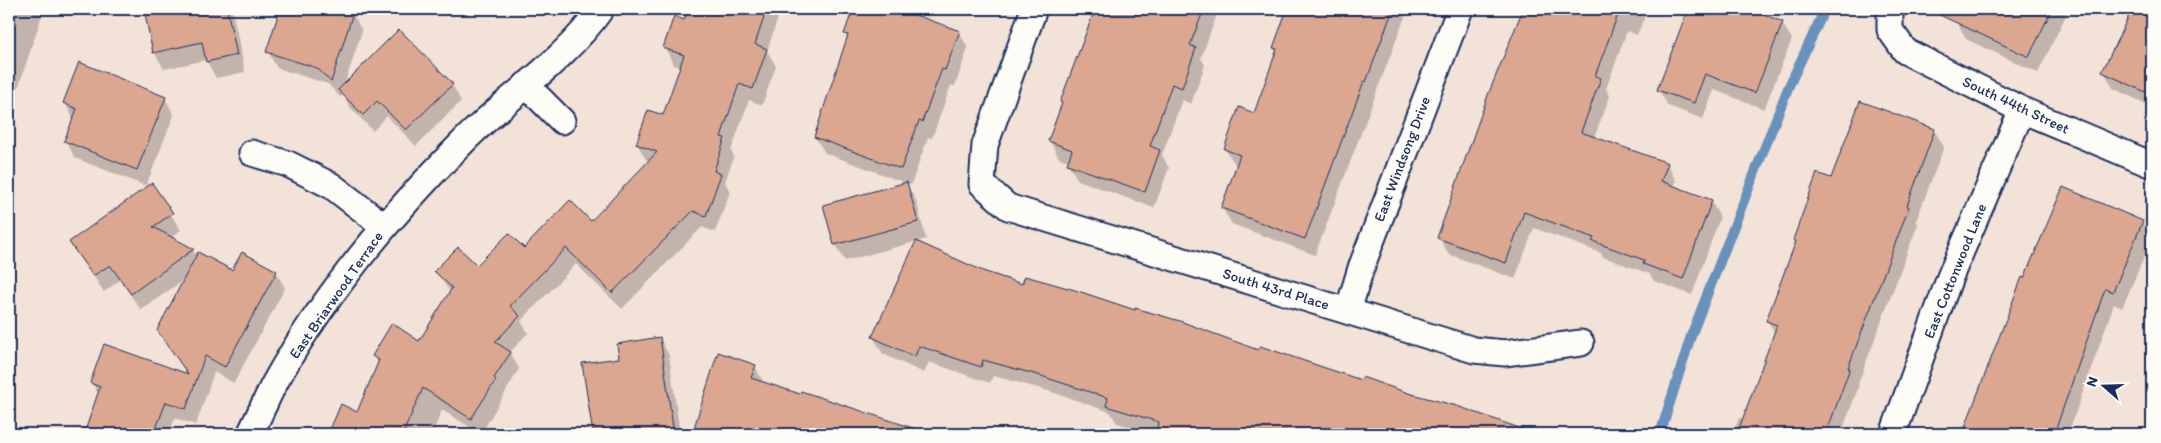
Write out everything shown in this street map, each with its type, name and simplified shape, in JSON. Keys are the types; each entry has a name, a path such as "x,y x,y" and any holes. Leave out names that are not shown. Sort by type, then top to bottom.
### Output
{"street":[{"name":"East Briarwood Terrace","path":"250,434 273,386 311,326 360,256 384,226 461,144 562,54 601,9"},
{"name":"South 43rd Place","path":"1034,9 985,145 982,184 1008,207 1474,350 1505,354 1581,343"},
{"name":"East Windsong Drive","path":"1348,311 1368,250 1460,9"},
{"name":"South 44th Street","path":"1890,19 1905,51 2022,110 2152,165"},
{"path":"526,85 562,121"},
{"name":"East Cottonwood Lane","path":"1893,434 1950,277 2022,110"},
{"path":"252,153 288,164 332,186 384,226"}],"building":[{"path":"144,9 227,9 237,55 206,62 202,42 153,53"},
{"path":"280,9 339,9 353,13 331,82 317,68 266,52"},
{"path":"688,9 767,9 755,44 767,49 753,89 739,84 721,137 725,138 714,171 721,174 706,216 693,211 612,293 566,248 510,306 520,316 495,342 511,352 471,419 423,388 404,431 411,434 328,434 341,404 357,412 379,360 372,356 392,323 419,341 452,288 434,271 458,247 477,265 509,233 524,248 570,200 591,221 657,152 636,144 648,110 663,115 684,55 663,48 674,16 684,20"},
{"path":"853,9 899,9 960,31 945,70 942,69 922,122 919,121 901,169 814,137 848,35 844,34"},
{"path":"1095,9 1204,9 1190,45 1196,48 1182,88 1172,84 1150,146 1160,150 1145,192 1067,164 1072,150 1048,141 1062,103 1060,102"},
{"path":"1287,9 1393,9 1305,239 1221,208 1240,155 1224,149 1239,107 1254,113 1277,49 1273,48"},
{"path":"1523,9 1620,9 1595,76 1601,78 1581,132 1668,163 1661,181 1712,200 1683,279 1643,264 1644,260 1592,241 1594,238 1524,212 1506,263 1437,238 1488,95"},
{"path":"1688,9 1750,9 1783,22 1755,93 1705,74 1694,103 1657,90"},
{"path":"1927,9 2052,9 2029,57"},
{"path":"2132,9 2152,9 2152,95 2102,72"},
{"path":"399,29 453,84 406,130 377,101 363,115 338,90"},
{"path":"79,62 166,97 137,170 64,141 77,109 63,103"},
{"path":"1860,101 1935,129 1907,206 1909,207 1848,368 1850,368 1826,434 1737,434 1777,325 1766,321 1796,241 1793,240 1817,173 1831,178"},
{"path":"907,182 918,222 834,245 823,205"},
{"path":"152,183 173,213 153,227 194,249 131,294 110,265 93,276 69,242"},
{"path":"2063,187 2143,221 2113,292 2105,289 2054,434 1984,434 1965,427 2022,277 2024,278"},
{"path":"916,241 983,271 1022,284 1025,276 1135,310 1135,308 1180,321 1258,350 1260,346 1361,380 1362,377 1408,393 1457,406 1522,429 1522,434 1171,434 1156,429 1159,422 1106,406 1108,398 1038,375 983,360 981,367 919,346 915,357 872,337"},
{"path":"198,252 232,270 242,252 277,271 225,367 205,356 186,409 166,402 154,434 84,434 100,387 90,383 104,344 188,374 157,330"},
{"path":"660,337 674,434 593,434 582,363 619,358 617,344"},
{"path":"718,352 756,365 751,378 800,394 801,391 916,429 915,434 692,434"}],"waterway":[{"path":"1660,434 1691,336 1788,88 1825,9"}]}
